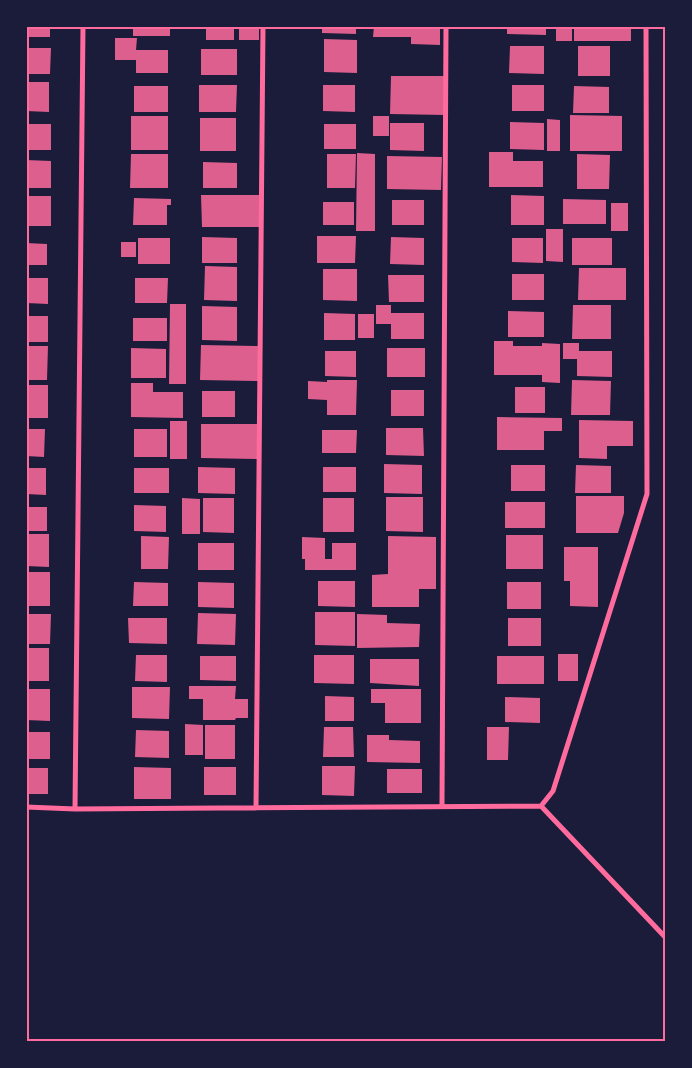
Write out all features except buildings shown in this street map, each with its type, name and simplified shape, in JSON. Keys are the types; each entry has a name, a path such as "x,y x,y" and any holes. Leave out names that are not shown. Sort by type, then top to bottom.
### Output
{"street":[{"path":"75,809 83,26"},
{"path":"256,808 263,26"},
{"path":"442,806 446,26"},
{"path":"541,806 553,791 647,494 646,26"},
{"path":"26,807 75,809 541,806 666,938"}]}
